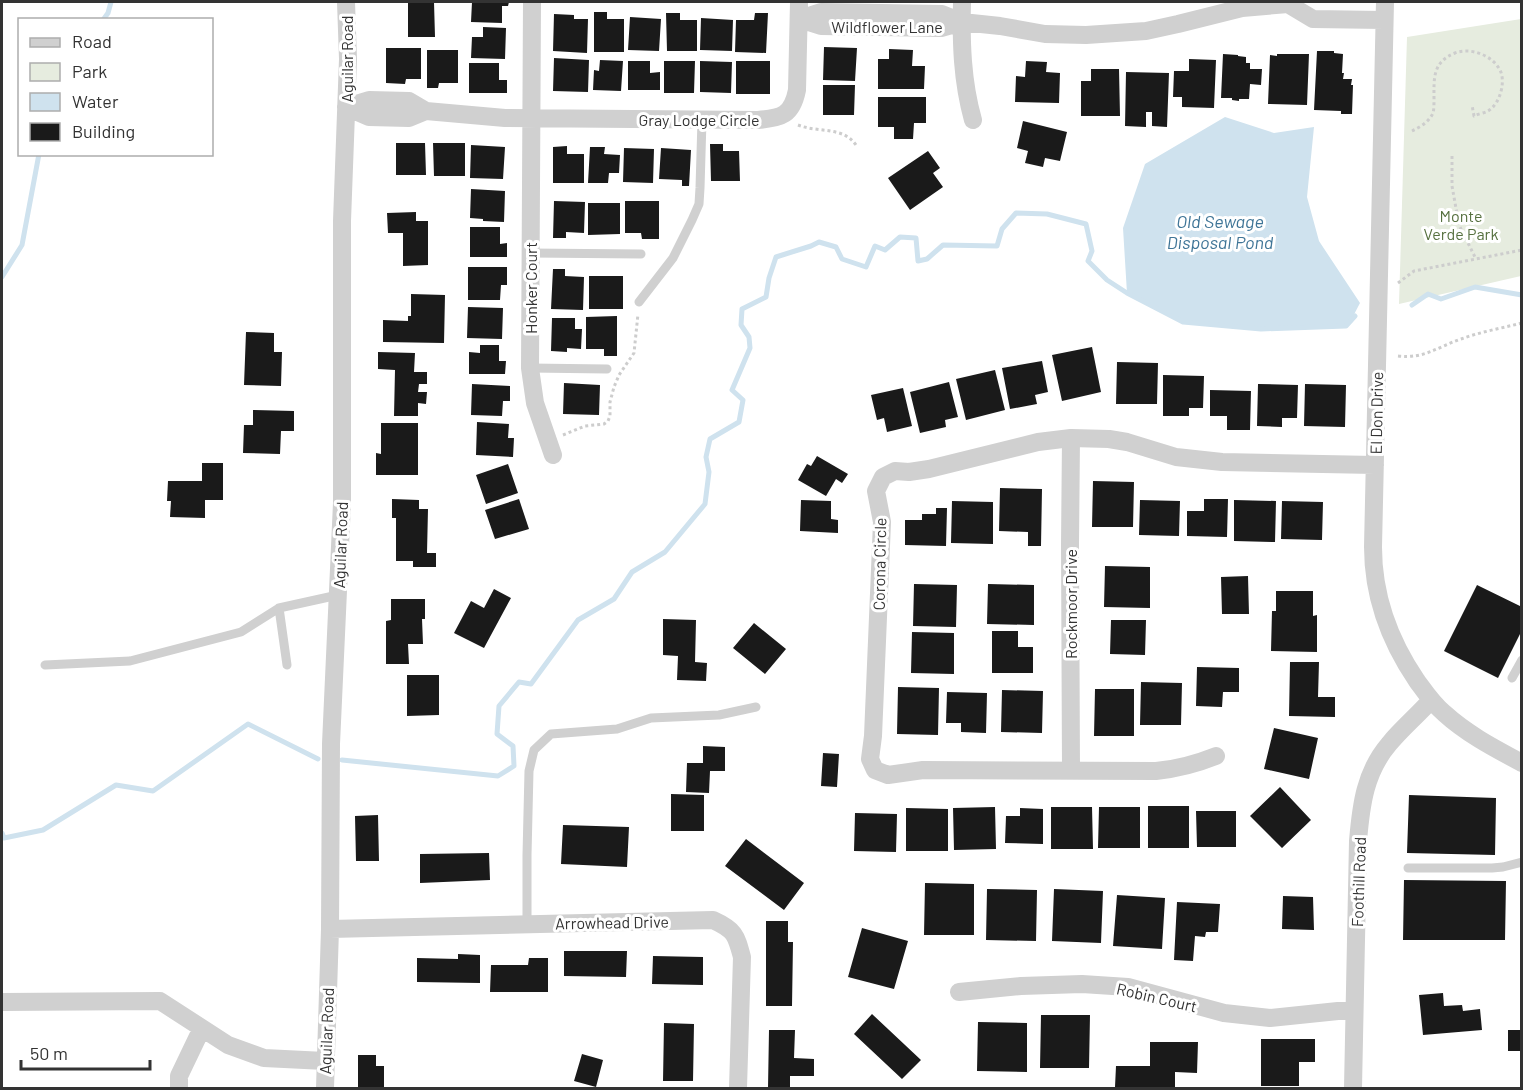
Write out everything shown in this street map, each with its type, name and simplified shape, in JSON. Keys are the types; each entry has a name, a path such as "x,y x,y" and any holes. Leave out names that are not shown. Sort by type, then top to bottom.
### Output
{"street":[{"name":"Aguilar Road","path":"325,1089 330,929 331,744 342,503 342,221 348,59 346,2"},
{"path":"531,118 532,2"},
{"path":"962,2 962,67 968,103 974,120"},
{"name":"El Don Drive","path":"1385,2 1374,465 1373,567 1379,601 1399,653 1431,700 1479,740 1521,763"},
{"name":"Wildflower Lane","path":"799,10 821,26 852,20 903,20 941,28 962,22 1045,34 1086,35 1146,31 1178,24 1213,8 1242,8 1290,3 1313,19 1384,20"},
{"path":"786,114 794,103 797,90 799,10"},
{"name":"Gray Lodge Circle","path":"346,107 369,100 410,101 426,111 505,118 758,120 773,119 786,114"},
{"name":"Honker Court","path":"531,118 530,368 535,403 551,448"},
{"name":"Corona Circle","path":"1216,756 1178,769 1156,771 923,770 888,775 874,770 870,759 873,736 882,522 876,491 883,477 895,471 919,471 1038,442 1071,438 1109,439 1176,457 1222,462 1374,465"},
{"name":"Rockmoor Drive","path":"1071,438 1071,770"},
{"name":"Foothill Road","path":"1353,1089 1360,810 1370,774 1380,757 1389,744 1431,700"},
{"name":"Arrowhead Drive","path":"330,929 713,920 730,927 738,941 742,957 738,1089"},
{"name":"Robin Court","path":"959,992 1021,986 1082,984 1128,987 1224,1014 1270,1018 1354,1011"},
{"path":"2,1002 160,1001 228,1045 264,1058 326,1061"},
{"path":"179,1089 180,1076 202,1028"}],"lane":[{"path":"639,302 673,258 699,204 702,120"},
{"path":"530,253 641,254"},
{"path":"530,368 607,369"},
{"path":"45,665 130,661 241,632 279,608 338,595"},
{"path":"279,608 287,665"},
{"path":"1512,678 1521,660"},
{"path":"527,924 529,771 534,750 551,734 617,729 651,718 719,715 756,707"},
{"path":"1408,868 1492,868 1521,862"}],"path":[{"path":"1412,131 1423,126 1433,113 1433,79 1436,70 1444,60 1456,52 1481,53 1493,61 1500,71 1502,87 1497,102 1488,111 1474,116 1472,105"},
{"path":"786,114 797,124 808,129 841,133 851,138 856,145"},
{"path":"1452,156 1452,186 1459,225 1476,259"},
{"path":"1398,283 1414,271 1521,250"},
{"path":"551,448 585,426 604,424 608,421 614,387 634,353 639,302"},
{"path":"1398,356 1429,354 1461,339 1521,323"}],"green space":[{"name":"Monte Verde Park","path":"1521,19 1521,276 1399,304 1407,37"}],"water":[{"name":"Old Sewage Disposal Pond","path":"1225,117 1274,133 1314,127 1307,197 1319,241 1360,303 1348,326 1261,329 1183,322 1127,293 1123,228 1145,164"}],"building":[{"path":"408,2 434,2 435,37 408,37"},
{"path":"472,2 509,2 508,6 502,6 502,23 471,22"},
{"path":"594,12 607,12 607,19 624,19 624,52 594,52"},
{"path":"666,13 680,13 680,20 697,20 697,51 667,51"},
{"path":"755,13 768,13 766,53 735,52 736,20 754,20"},
{"path":"554,14 574,15 574,19 588,19 587,53 553,51"},
{"path":"630,17 661,19 659,51 628,50"},
{"path":"701,18 733,20 732,51 700,50"},
{"path":"483,27 506,28 505,59 471,58 472,37 483,37"},
{"path":"824,47 857,48 855,81 823,80"},
{"path":"386,48 421,48 421,79 406,79 405,84 386,83"},
{"path":"889,49 913,50 912,66 925,66 924,89 878,89 878,59 889,59"},
{"path":"427,50 458,50 458,83 439,83 438,88 427,88"},
{"path":"1317,51 1334,51 1334,53 1343,54 1343,79 1352,79 1351,85 1353,85 1352,114 1341,114 1341,111 1314,110"},
{"path":"1223,54 1246,57 1246,63 1250,63 1250,69 1262,69 1261,85 1250,84 1249,99 1239,99 1239,101 1232,100 1232,98 1221,98"},
{"path":"1277,54 1309,54 1307,105 1268,104 1270,55 1277,56"},
{"path":"554,58 589,60 588,92 553,91"},
{"path":"1189,59 1216,60 1214,108 1182,107 1182,97 1173,97 1174,71 1189,71"},
{"path":"600,60 623,61 621,91 593,90 594,70 599,71"},
{"path":"628,61 650,61 650,73 660,72 660,90 628,90"},
{"path":"664,61 695,61 694,93 664,93"},
{"path":"700,61 732,62 731,93 700,92"},
{"path":"736,61 770,61 770,94 736,94"},
{"path":"1026,61 1047,62 1046,72 1060,73 1059,103 1015,102 1016,76 1025,77"},
{"path":"469,63 499,63 499,80 507,80 507,93 469,93"},
{"path":"1091,69 1119,69 1120,116 1081,116 1081,81 1091,81"},
{"path":"1126,72 1169,73 1167,127 1152,126 1152,112 1146,112 1146,127 1125,126"},
{"path":"823,85 855,85 854,115 823,115"},
{"path":"878,97 926,97 926,123 914,123 913,139 894,139 894,127 878,127"},
{"path":"1023,121 1067,132 1060,161 1045,158 1043,167 1025,163 1028,151 1017,148"},
{"path":"396,143 425,143 426,175 396,175"},
{"path":"433,143 465,143 465,176 434,176"},
{"path":"710,144 723,144 723,151 739,151 740,181 711,181"},
{"path":"471,145 505,147 503,179 470,178"},
{"path":"567,146 567,154 584,154 584,183 553,183 553,147"},
{"path":"590,147 605,147 604,154 620,155 619,173 609,173 608,183 588,183"},
{"path":"624,148 654,149 653,183 623,182"},
{"path":"661,148 691,150 689,186 682,186 682,180 659,179"},
{"path":"928,151 940,168 933,173 943,187 910,210 888,178"},
{"path":"471,189 505,191 504,222 470,218"},
{"path":"554,201 585,202 584,233 566,232 566,238 553,238"},
{"path":"625,201 659,201 659,239 642,239 641,233 625,233"},
{"path":"588,203 620,203 620,234 588,235"},
{"path":"416,212 416,221 428,221 428,265 403,266 403,233 388,233 387,213"},
{"path":"470,227 500,227 500,244 507,243 507,257 470,257"},
{"path":"468,267 507,267 507,285 501,285 500,300 468,300"},
{"path":"553,269 565,269 565,276 584,277 583,310 551,309"},
{"path":"589,276 623,276 623,309 589,309"},
{"path":"411,294 445,295 444,343 383,342 383,320 408,321 408,316 411,316"},
{"path":"468,307 503,308 502,339 467,338"},
{"path":"617,316 617,356 604,356 604,349 586,349 586,317"},
{"path":"552,318 575,318 575,329 582,329 581,349 567,348 567,352 551,351"},
{"path":"246,332 274,333 274,352 282,352 281,386 244,385"},
{"path":"480,345 499,345 499,361 506,361 505,374 469,374 469,352 480,353"},
{"path":"1092,347 1101,392 1062,401 1052,355"},
{"path":"378,352 415,353 414,372 427,372 427,384 419,384 418,392 427,392 426,404 418,403 418,416 394,416 395,370 378,369"},
{"path":"1042,361 1048,392 1035,395 1037,404 1010,409 1002,368"},
{"path":"1117,362 1158,363 1157,404 1116,404"},
{"path":"995,370 1005,410 966,420 956,379"},
{"path":"1163,375 1204,376 1203,408 1189,408 1189,416 1163,416"},
{"path":"949,382 958,417 945,420 946,427 920,433 910,392"},
{"path":"564,383 600,385 599,415 563,414"},
{"path":"472,384 510,386 510,401 503,401 502,416 471,415"},
{"path":"1258,384 1298,385 1297,418 1282,418 1282,427 1257,426"},
{"path":"1305,384 1346,385 1345,427 1304,426"},
{"path":"903,388 912,426 887,432 884,418 877,420 871,395"},
{"path":"1210,390 1251,391 1250,430 1227,430 1227,416 1210,416"},
{"path":"253,410 294,411 294,431 281,431 280,454 243,453 244,425 253,425"},
{"path":"477,422 509,424 508,438 514,438 513,457 476,455"},
{"path":"381,423 418,423 418,475 376,475 376,453 381,454"},
{"path":"817,456 848,474 842,483 836,479 826,496 798,480 807,464 811,466"},
{"path":"202,463 223,463 223,500 205,500 205,518 170,517 171,501 167,501 168,481 202,481"},
{"path":"508,464 518,493 486,504 476,475"},
{"path":"1093,481 1134,482 1133,527 1092,527"},
{"path":"1000,488 1042,489 1041,546 1028,546 1028,532 999,531"},
{"path":"392,499 419,500 419,509 428,509 427,553 436,553 436,567 413,567 413,561 396,561 396,518 392,518"},
{"path":"519,499 529,529 495,539 485,510"},
{"path":"1204,499 1228,499 1227,537 1187,536 1187,511 1204,511"},
{"path":"801,500 831,501 831,519 838,520 838,533 800,531"},
{"path":"1140,500 1180,501 1179,536 1139,535"},
{"path":"1234,500 1276,501 1275,542 1234,541"},
{"path":"952,501 993,502 993,544 951,543"},
{"path":"1282,501 1323,502 1322,540 1281,539"},
{"path":"936,508 947,508 946,546 905,545 905,520 922,520 922,514 936,514"},
{"path":"1105,566 1150,567 1150,608 1104,607"},
{"path":"1248,576 1249,614 1222,614 1221,577"},
{"path":"914,584 957,585 956,627 913,626"},
{"path":"988,584 1034,585 1034,625 987,624"},
{"path":"1477,585 1522,607 1522,630 1498,678 1444,651"},
{"path":"494,589 511,598 484,648 454,633 471,601 484,608"},
{"path":"1276,591 1313,591 1313,616 1317,615 1317,652 1271,651 1272,611 1276,611"},
{"path":"391,599 425,599 425,619 422,619 423,644 408,644 409,664 386,664 386,621 391,620"},
{"path":"663,619 696,620 695,662 707,663 706,681 677,680 678,656 663,655"},
{"path":"1111,620 1146,620 1145,655 1110,654"},
{"path":"754,623 786,649 765,674 733,648"},
{"path":"992,631 1018,631 1018,647 1033,647 1033,673 992,673"},
{"path":"912,632 954,633 954,674 911,673"},
{"path":"1290,662 1319,662 1318,697 1335,697 1335,717 1289,716"},
{"path":"1197,667 1239,668 1239,692 1223,692 1222,707 1196,706"},
{"path":"407,675 439,675 439,715 407,716"},
{"path":"1141,682 1182,683 1181,725 1140,725"},
{"path":"898,687 939,688 938,735 897,734"},
{"path":"1095,689 1134,689 1134,736 1094,736"},
{"path":"1002,690 1043,691 1042,733 1001,732"},
{"path":"947,692 987,693 986,733 961,732 961,723 946,723"},
{"path":"1274,728 1318,738 1309,779 1264,769"},
{"path":"703,746 725,747 725,771 710,771 709,793 686,792 687,763 703,763"},
{"path":"823,753 839,754 837,787 821,786"},
{"path":"1280,787 1311,820 1282,848 1250,816"},
{"path":"671,794 704,795 704,831 671,831"},
{"path":"1409,795 1496,798 1495,855 1407,853"},
{"path":"1148,806 1189,806 1189,848 1148,848"},
{"path":"995,807 996,849 954,850 953,808"},
{"path":"1051,807 1092,807 1093,849 1051,849"},
{"path":"1099,807 1140,807 1140,848 1098,848"},
{"path":"906,808 948,809 948,851 906,851"},
{"path":"1020,808 1043,809 1043,844 1005,843 1006,816 1020,816"},
{"path":"1196,811 1236,811 1236,847 1197,847"},
{"path":"855,813 897,814 896,852 854,851"},
{"path":"378,815 379,861 356,861 355,816"},
{"path":"563,825 629,827 627,867 561,864"},
{"path":"746,839 804,883 784,910 725,866"},
{"path":"489,853 490,880 420,883 420,854"},
{"path":"1404,880 1506,881 1505,940 1403,940"},
{"path":"925,883 974,884 974,935 924,935"},
{"path":"987,889 1037,890 1036,941 986,940"},
{"path":"1054,889 1103,891 1101,943 1052,941"},
{"path":"1117,895 1165,898 1162,949 1113,946"},
{"path":"1283,896 1313,897 1314,930 1282,929"},
{"path":"1177,902 1220,904 1218,932 1206,932 1205,937 1195,936 1193,961 1174,960"},
{"path":"766,921 788,921 788,942 793,942 792,1006 766,1006"},
{"path":"862,928 908,941 894,989 848,977"},
{"path":"564,951 627,951 626,977 564,976"},
{"path":"458,954 480,955 480,983 417,982 417,958 458,959"},
{"path":"653,956 703,957 703,985 652,984"},
{"path":"529,958 548,958 548,992 490,992 491,965 528,965"},
{"path":"1443,993 1444,1006 1462,1005 1463,1011 1480,1009 1482,1030 1423,1035 1419,995"},
{"path":"872,1014 921,1060 902,1079 854,1034"},
{"path":"1041,1015 1090,1015 1089,1068 1040,1068"},
{"path":"978,1022 1027,1023 1027,1072 977,1071"},
{"path":"664,1023 694,1024 693,1081 663,1081"},
{"path":"769,1030 795,1030 794,1058 814,1059 814,1076 790,1076 790,1088 768,1088"},
{"path":"1508,1030 1522,1030 1522,1051 1508,1051"},
{"path":"1261,1039 1315,1039 1315,1062 1299,1062 1299,1086 1261,1086"},
{"path":"1150,1042 1198,1042 1197,1073 1175,1072 1175,1088 1115,1087 1116,1066 1150,1066"},
{"path":"582,1054 603,1060 596,1087 574,1081"},
{"path":"358,1055 376,1055 376,1066 384,1066 384,1088 358,1088"}],"waterway":[{"path":"104,18 111,2"},
{"path":"2,277 22,245 39,156"},
{"path":"342,760 498,776 514,766 513,746 497,734 499,706 519,682 531,684 578,620 614,599 632,572 665,552 705,504 709,472 706,457 710,439 739,422 743,400 732,390 750,348 749,337 741,325 742,309 766,297 776,257 819,242 836,247 842,259 866,267 875,246 885,250 900,237 916,238 918,261 927,259 943,245 997,246 1002,229 1016,213 1047,214 1086,224 1092,251 1088,261 1107,280 1127,293 1183,322 1261,329 1346,326 1355,316"},
{"path":"1412,305 1428,294 1441,299 1475,287 1522,295"},
{"path":"2,833 4,838 43,830 116,785 153,791 248,724 318,759"}]}
